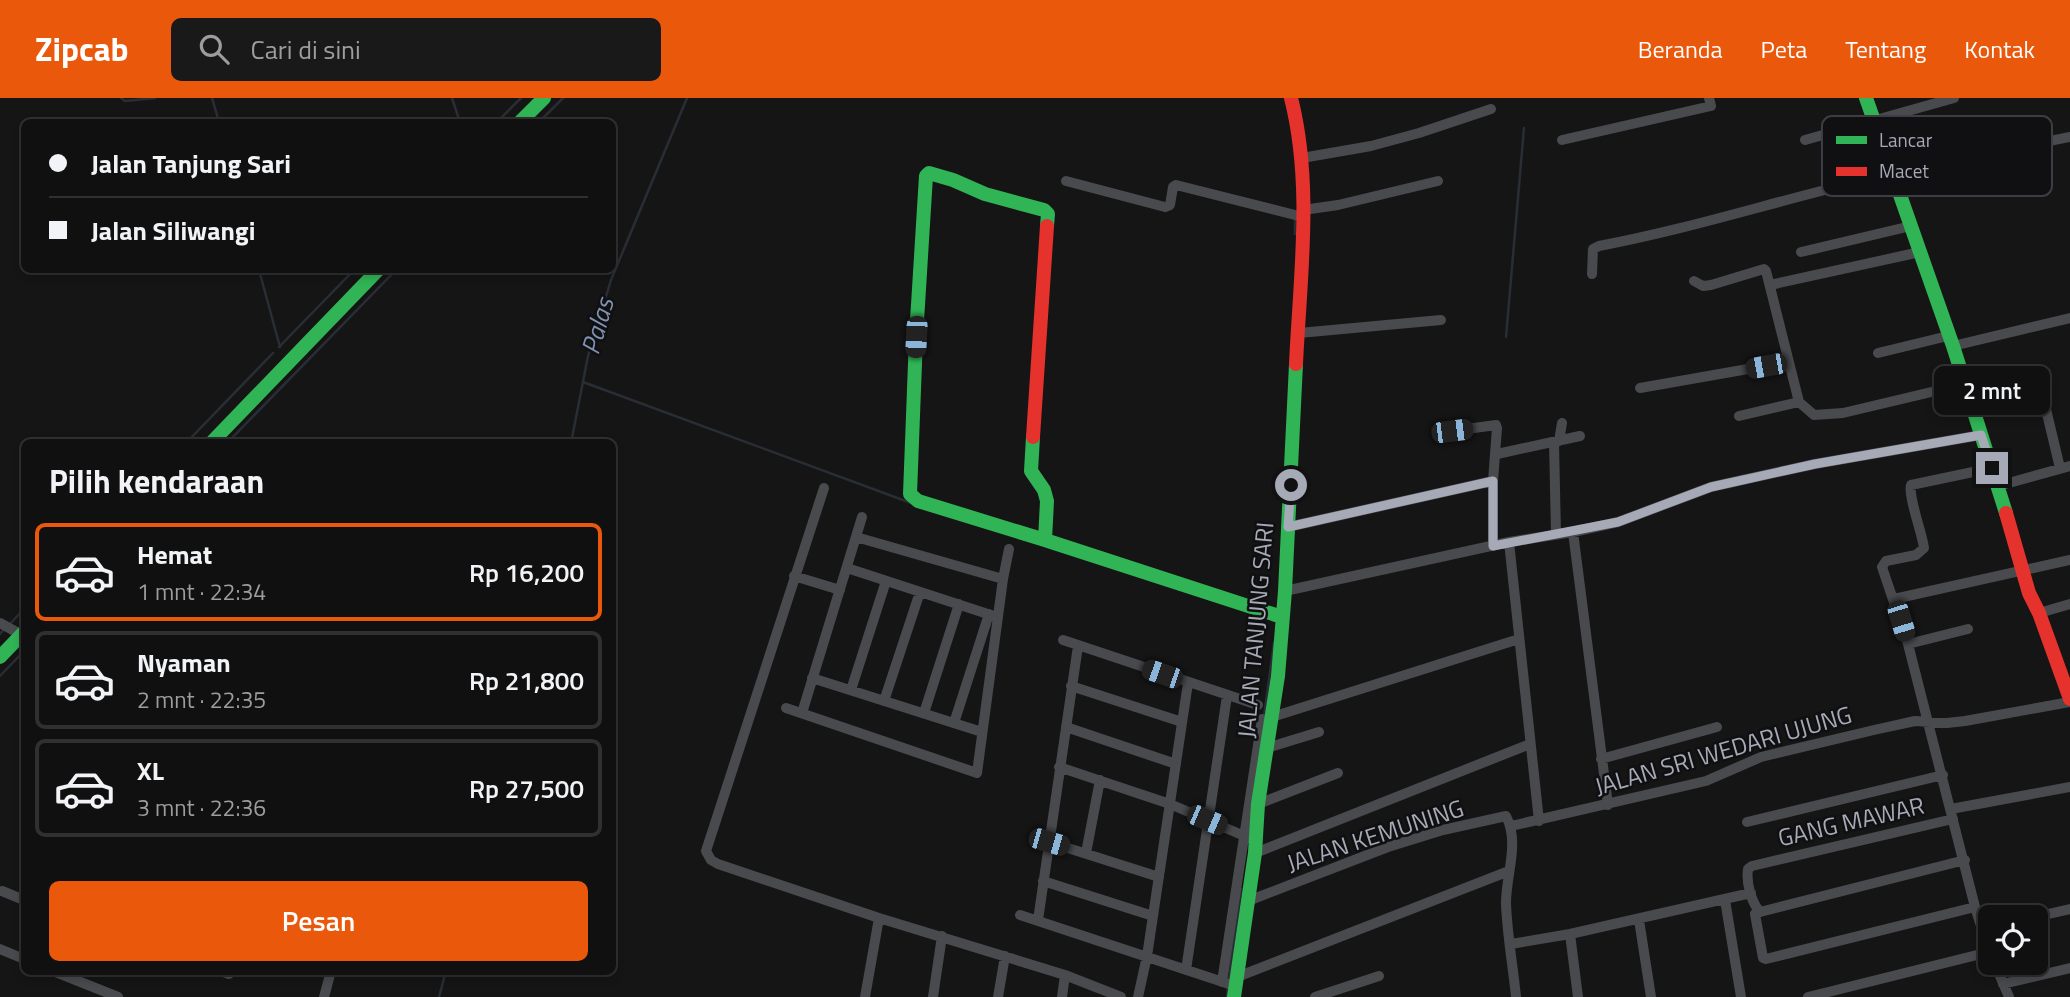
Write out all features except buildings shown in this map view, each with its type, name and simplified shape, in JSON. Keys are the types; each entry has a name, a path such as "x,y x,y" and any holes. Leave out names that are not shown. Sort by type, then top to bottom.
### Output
{"street":[{"path":"523,119 544,98"},
{"name":"JALAN TANJUNG SARI","path":"1231,985 1248,901 1251,841 1258,803 1278,616 1285,591 1303,214 1300,133 1292,98"},
{"path":"1562,140 1711,106 1709,98"},
{"path":"1866,98 1873,116"},
{"path":"1895,116 1954,98"},
{"path":"1302,159 1407,136 1491,110"},
{"path":"1805,140 1822,136"},
{"path":"2052,141 2070,137"},
{"path":"1045,540 1046,496 1032,477 1031,471 1048,214 1044,210 985,194 929,173 926,176 916,337 910,494 918,501 1278,616"},
{"path":"1066,180 1165,207 1170,205 1173,187 1176,185 1303,214 1438,181"},
{"path":"1592,274 1593,249 1599,246 1667,233 1822,191"},
{"path":"1901,196 1998,486 2029,593 2039,613 2070,700"},
{"path":"1801,252 1911,226"},
{"path":"1770,285 1920,252"},
{"path":"1694,281 1703,286 1710,285 1764,269 1799,402 1814,415 1828,415 2033,371 2039,380 2066,467"},
{"path":"215,439 374,273"},
{"path":"1878,353 2070,318"},
{"path":"1298,333 1441,320"},
{"path":"1640,388 1788,362"},
{"path":"1738,416 1799,402"},
{"path":"1556,534 1557,442 1562,423"},
{"path":"1452,431 1496,425 1493,546"},
{"path":"1285,591 1509,542 1618,522 1711,487 1815,464 1981,435"},
{"path":"1497,454 1580,436"},
{"path":"2066,467 2070,455"},
{"path":"1998,486 2066,467"},
{"path":"1978,913 1908,644 1882,564 1920,554 1924,548 1910,485 1992,468"},
{"path":"1288,527 1493,481"},
{"path":"824,488 706,851 711,860 878,918 1065,975 1121,997"},
{"path":"802,713 863,517"},
{"path":"1573,532 1608,805"},
{"path":"856,537 1003,579"},
{"path":"1509,542 1539,821"},
{"path":"954,723 993,616 1009,549"},
{"path":"1894,599 2070,560"},
{"path":"847,568 993,616"},
{"path":"794,576 840,590"},
{"path":"851,690 886,581"},
{"path":"884,701 920,592"},
{"path":"924,713 959,604"},
{"path":"2039,613 2070,604"},
{"path":"786,708 977,773 993,616"},
{"path":"0,657 13,629"},
{"path":"1908,644 1969,629"},
{"path":"1267,718 1519,639"},
{"path":"1062,640 1258,705"},
{"path":"1038,920 1078,646"},
{"path":"812,678 982,732"},
{"path":"1138,997 1147,956 1188,682"},
{"path":"1071,686 1182,722"},
{"path":"1186,970 1227,696"},
{"name":"JALAN SRI WEDARI UJUNG","path":"1511,826 1713,779 1761,757 1915,721 1965,721 2070,700"},
{"path":"1066,727 1176,764"},
{"path":"1601,759 1717,727"},
{"path":"1231,985 1264,744 1319,732"},
{"path":"1059,767 1170,804 1251,841 1530,744"},
{"path":"1258,803 1338,773"},
{"path":"1747,822 1943,775"},
{"path":"1086,853 1100,780"},
{"name":"GANG MAWAR","path":"1751,893 1747,871 1758,864 2070,787"},
{"name":"JALAN KEMUNING","path":"1248,901 1443,830 1506,816 1511,826"},
{"path":"1511,826 1513,846 1506,904 1516,997"},
{"path":"1049,842 1159,877"},
{"path":"1965,860 1755,914 1762,957 1766,959 1975,908"},
{"path":"1020,915 1231,985 1508,871"},
{"path":"1043,881 1153,916"},
{"path":"2,891 21,899"},
{"path":"1511,944 1639,920 1751,893 1760,912"},
{"path":"1725,900 1741,997"},
{"path":"2048,914 2070,909"},
{"path":"865,997 878,918"},
{"path":"1639,920 1651,997"},
{"path":"1570,934 1578,997"},
{"path":"933,997 942,936"},
{"path":"0,949 21,958"},
{"path":"998,997 1005,956"},
{"path":"1808,997 1978,956"},
{"path":"2003,984 2070,968"},
{"path":"68,975 118,997"},
{"path":"324,997 330,975"},
{"path":"1062,997 1065,975"},
{"path":"1999,975 2009,997"},
{"path":"1315,997 1379,976"}],"waterway":[{"path":"121,98 125,101 155,98"},
{"path":"212,98 218,119"},
{"path":"452,98 459,119"},
{"path":"500,119 521,98"},
{"path":"542,119 563,98"},
{"name":"Palas","path":"616,268 687,98"},
{"path":"1506,337 1524,128"},
{"path":"1295,219 1295,234"},
{"path":"260,273 280,347"},
{"path":"279,347 351,273"},
{"path":"231,439 393,273"},
{"name":"Palas","path":"572,439 588,356 614,273"},
{"path":"190,439 273,353"},
{"path":"583,382 911,503"},
{"path":"10,624 21,612"},
{"path":"0,634 5,628"},
{"path":"1264,716 1274,643"},
{"path":"0,676 21,654"},
{"path":"1229,980 1241,889"},
{"name":"Palas","path":"439,997 445,975"},
{"path":"1227,997 1228,986"}],"traffic: fast":[{"path":"523,119 544,98"},
{"path":"1866,98 1872,116"},
{"path":"1045,540 918,501 910,494 926,176 929,173 985,194 1044,210 1048,214 1047,226"},
{"path":"1900,196 1953,346 2006,513"},
{"path":"215,439 375,273"},
{"path":"1234,997 1255,853 1258,804 1278,676 1296,364"},
{"path":"1033,437 1031,471 1044,490 1047,501 1045,540 1282,617"},
{"path":"0,657 21,635"}],"traffic: jam":[{"path":"1291,98 1298,131 1303,197 1296,364"},
{"path":"1033,437 1047,226"},
{"path":"2006,513 2029,593 2039,613 2070,699"}],"route":[{"path":"1291,485 1288,527 1493,481 1493,546 1618,522 1711,487 1815,464 1981,435 1992,468"}]}
